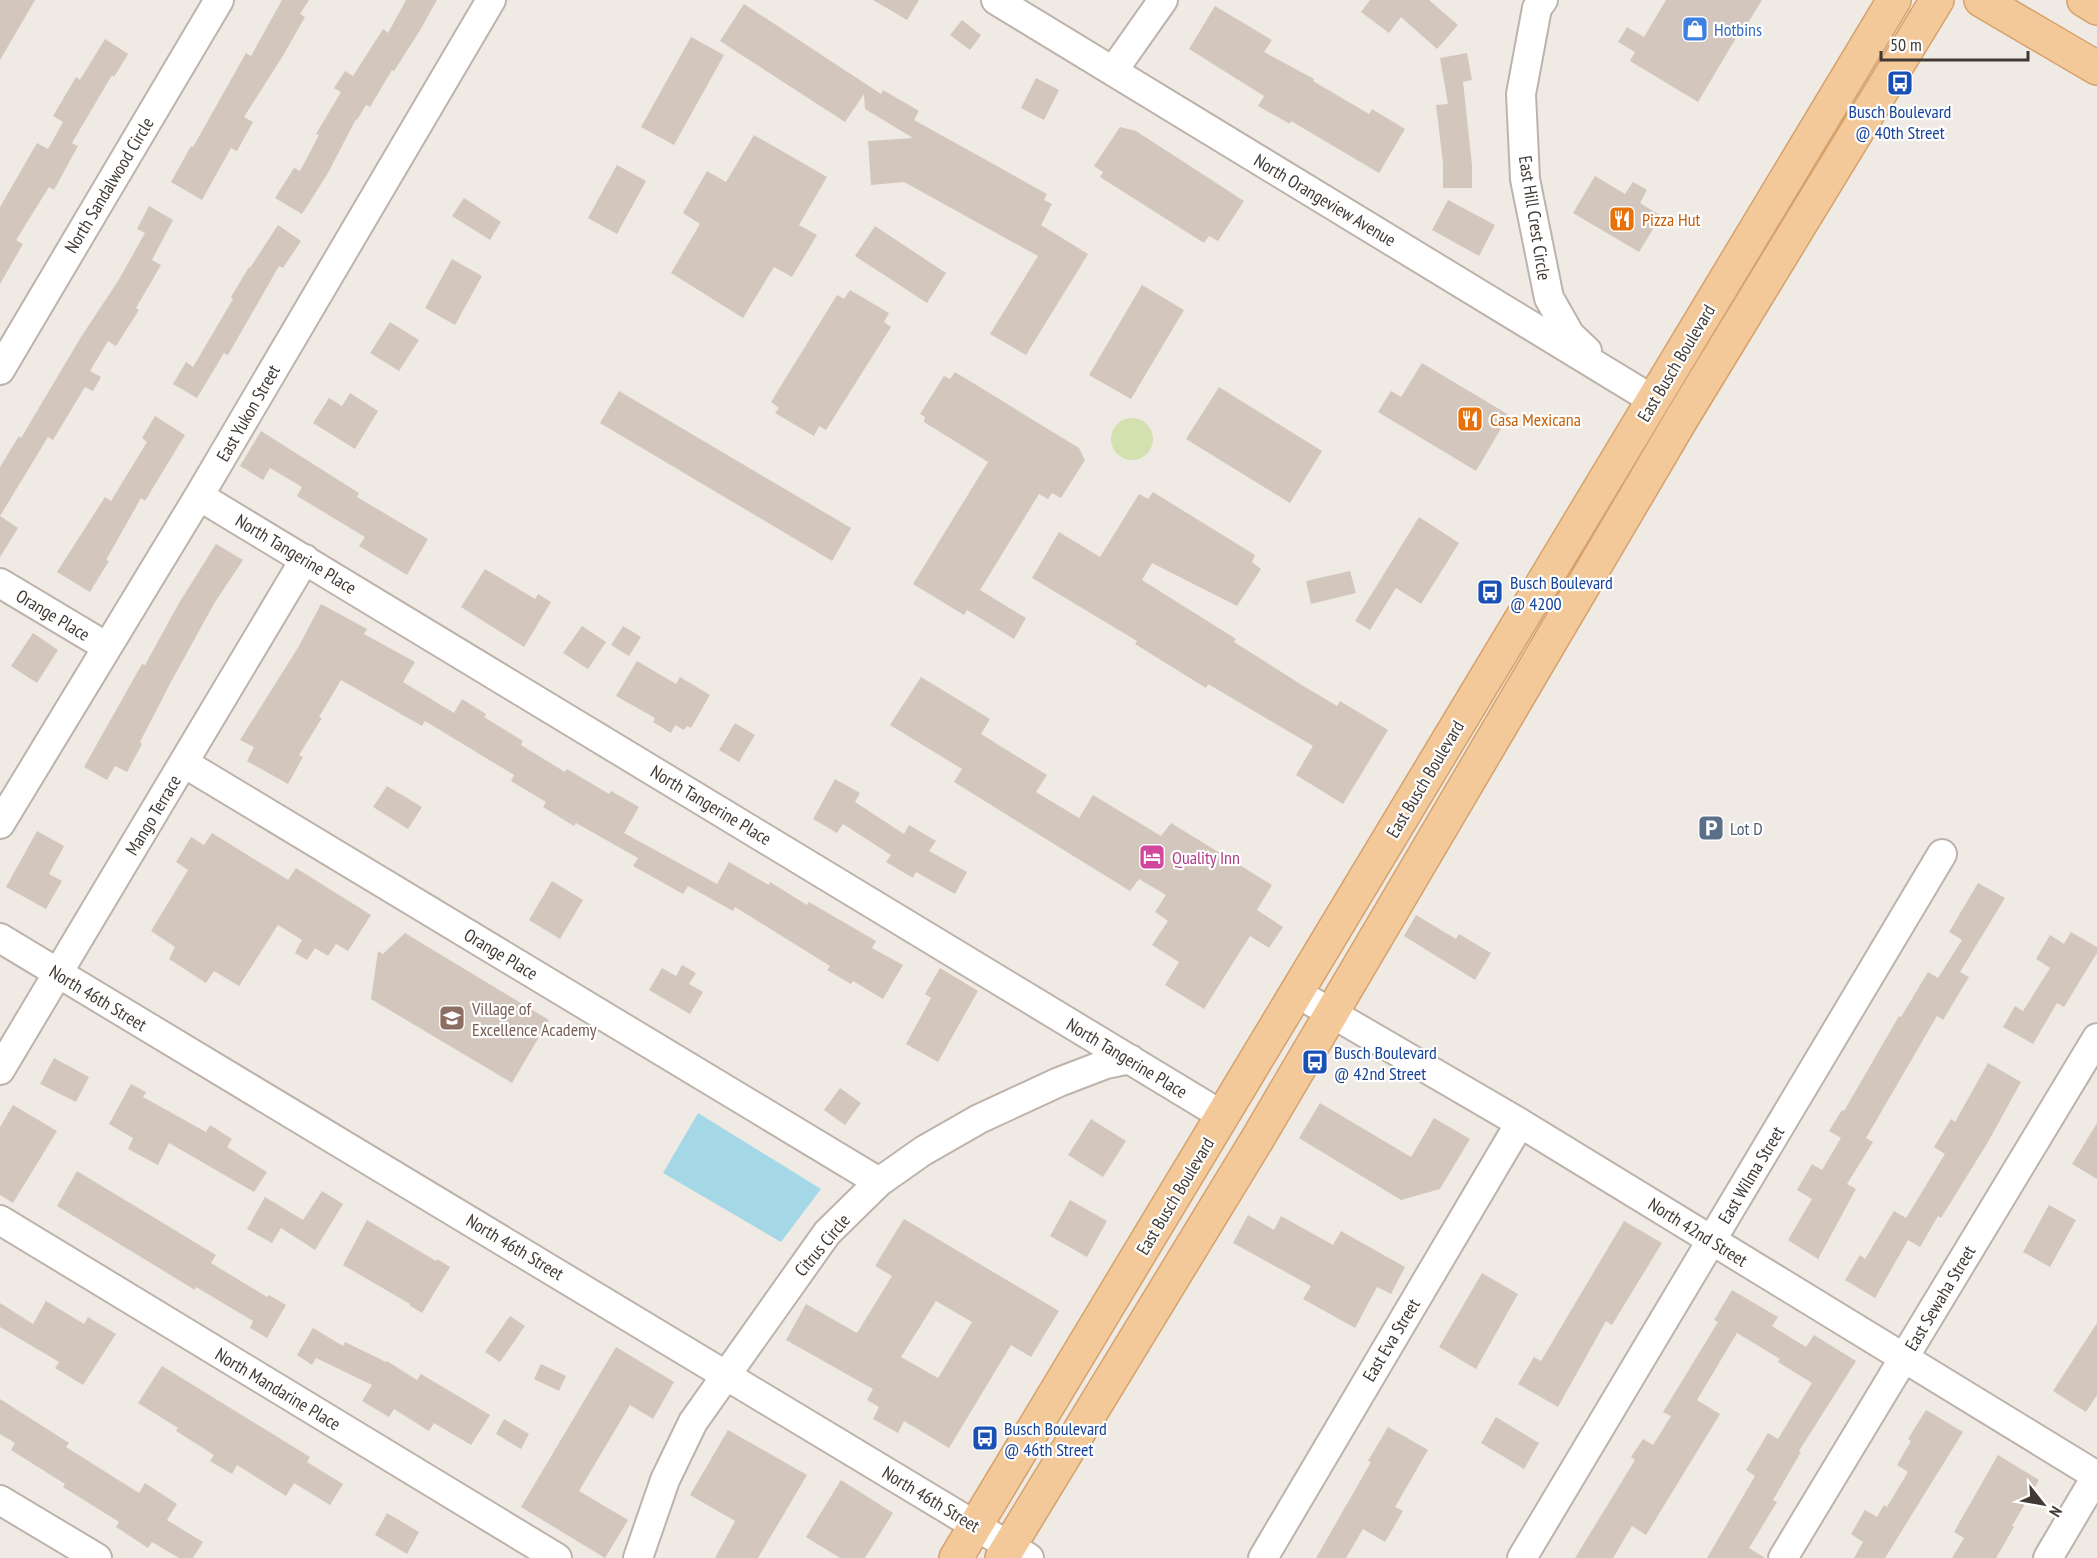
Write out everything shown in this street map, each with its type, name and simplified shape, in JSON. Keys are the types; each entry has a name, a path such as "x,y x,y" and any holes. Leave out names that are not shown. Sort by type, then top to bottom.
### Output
{"main road":[{"name":"East Busch Boulevard","path":"956,1558 1894,0"},
{"name":"East Busch Boulevard","path":"1014,1554 1682,418 1937,0"},
{"path":"1981,0 2097,68"},
{"path":"2084,0 2097,8"},
{"path":"1564,618 1578,561 1652,431 1653,400"}],"street":[{"name":"North Sandalwood Circle","path":"0,370 219,0"},
{"name":"East Yukon Street","path":"0,824 199,496 491,0"},
{"name":"North Orangeview Avenue","path":"996,0 1653,400"},
{"path":"1113,71 1163,0"},
{"name":"East Hill Crest Circle","path":"1535,3 1521,94 1525,179 1549,298 1570,335 1616,378"},
{"name":"North Tangerine Place","path":"199,496 1223,1116"},
{"name":"Mango Terrace","path":"0,1070 305,559"},
{"name":"Orange Place","path":"0,583 106,647"},
{"name":"Orange Place","path":"184,763 879,1182"},
{"name":"East Wilma Street","path":"1522,1558 1942,854"},
{"name":"North 46th Street","path":"0,938 727,1375 975,1526 1014,1554"},
{"name":"North 42nd Street","path":"1297,993 1520,1123 2097,1476"},
{"name":"East Sewaha Street","path":"1783,1558 2097,1038"},
{"name":"Citrus Circle","path":"638,1558 665,1480 693,1422 827,1233 879,1182 923,1151 979,1119 1059,1082 1106,1064 1130,1059"},
{"name":"East Eva Street","path":"1263,1558 1520,1123"},
{"name":"North Mandarine Place","path":"0,1221 557,1558"},
{"path":"2048,1558 2097,1476"},
{"path":"0,1500 97,1558"}],"green space":[{"path":"1132,418 1147,424 1153,439 1147,454 1132,460 1117,454 1111,439 1117,424"}],"water":[{"path":"698,1113 821,1189 781,1242 663,1173"}],"building":[{"path":"0,0 35,0 0,60"},
{"path":"282,0 309,0 300,14 305,17 244,117 253,122 237,151 231,148 202,200 171,182 246,53 251,56"},
{"path":"406,0 437,0 370,107 366,105 356,119 328,173 302,214 275,198 294,168 300,171 319,135 316,134 341,92 334,88 345,71 353,76 383,29 388,33"},
{"path":"873,0 919,0 907,20"},
{"path":"1370,0 1429,0 1458,25 1437,49 1401,17 1389,33 1361,12"},
{"path":"1666,0 1762,0 1741,34 1739,33 1698,102 1630,61 1635,52 1618,42 1627,27 1644,37"},
{"path":"744,4 881,94 883,90 919,111 914,120 1047,194 1044,200 1052,204 1041,225 1088,254 1026,355 990,334 1038,256 904,182 871,185 868,141 913,138 865,109 864,94 845,122 720,41"},
{"path":"1215,6 1272,40 1264,52 1314,79 1313,81 1369,114 1372,109 1405,129 1379,173 1291,121 1290,124 1258,106 1264,96 1189,49"},
{"path":"962,20 981,35 970,50 950,35"},
{"path":"691,37 724,55 674,145 641,127"},
{"path":"105,39 128,54 114,77 112,75 72,143 78,146 54,190 49,187 16,240 23,244 0,284 0,207 37,143 48,149 63,122 53,116 76,77 80,80"},
{"path":"1467,53 1472,80 1463,82 1472,165 1472,188 1443,188 1443,163 1436,105 1448,104 1440,58"},
{"path":"1036,78 1059,90 1044,120 1021,108"},
{"path":"1120,127 1136,131 1244,201 1218,241 1209,236 1204,243 1100,177 1103,172 1094,166"},
{"path":"754,135 827,177 799,225 817,235 792,277 774,267 743,318 671,273 700,224 683,213 707,171 726,182"},
{"path":"617,165 646,181 617,234 588,218"},
{"path":"1595,176 1625,194 1633,182 1647,190 1640,203 1661,216 1639,252 1573,213"},
{"path":"464,198 501,222 490,240 452,216"},
{"path":"1448,200 1495,225 1479,256 1432,230"},
{"path":"149,206 173,220 152,260 161,265 136,308 139,310 116,346 108,341 90,371 101,377 93,391 85,387 53,440 48,437 0,516 0,467 19,436 21,438 81,337 118,281 145,233 137,229"},
{"path":"278,225 301,241 283,268 279,266 228,355 224,353 197,398 173,384 186,362 193,367 233,299 231,297"},
{"path":"875,226 946,273 927,303 855,256"},
{"path":"452,259 482,276 455,325 425,308"},
{"path":"1142,285 1184,310 1131,399 1089,375"},
{"path":"850,290 889,313 884,322 891,327 826,430 819,426 814,436 775,413 779,408 771,402 837,295 844,299"},
{"path":"390,322 419,340 399,371 370,353"},
{"path":"1422,363 1509,415 1476,471 1378,412 1391,391 1401,397"},
{"path":"955,372 1079,448 1085,460 1061,498 1052,493 1048,499 1039,494 980,590 1026,618 1014,639 967,610 964,615 913,584 988,462 924,422 925,417 920,414 944,376 950,379"},
{"path":"1219,387 1322,451 1290,503 1186,439"},
{"path":"619,391 851,528 832,561 600,423"},
{"path":"350,393 378,411 355,449 313,423 329,398 342,406"},
{"path":"155,416 185,435 145,501 141,498 106,560 109,561 90,592 57,572 105,497 111,501 147,442 142,438"},
{"path":"261,431 359,493 357,497 428,539 407,575 359,546 365,537 297,496 302,487 270,468 263,480 240,466"},
{"path":"1153,492 1255,555 1252,562 1261,569 1237,606 1152,563 1142,580 1236,639 1234,642 1305,687 1337,706 1340,701 1388,730 1343,804 1296,775 1313,746 1208,684 1206,688 1135,644 1137,641 1032,578 1059,532 1100,557 1139,494 1148,499"},
{"path":"0,516 18,528 0,557"},
{"path":"1419,517 1459,543 1421,604 1396,588 1370,630 1355,621"},
{"path":"216,544 243,560 215,602 172,680 127,772 115,766 107,780 84,767 142,664 145,665 179,603"},
{"path":"485,569 535,599 538,594 551,602 524,647 461,607"},
{"path":"1350,571 1356,593 1311,604 1306,581"},
{"path":"321,604 367,629 364,634 415,662 403,682 454,713 462,699 486,714 484,717 523,741 521,745 565,772 567,769 609,794 611,791 639,807 624,833 717,884 729,862 769,885 770,882 807,905 809,902 876,941 872,948 903,965 883,999 853,981 851,984 827,970 830,966 735,907 733,911 688,886 683,894 633,866 638,858 576,823 574,826 543,807 546,802 511,781 514,775 425,721 422,726 341,680 319,717 322,718 299,755 303,757 288,784 247,761 254,747 240,740 299,646"},
{"path":"582,626 606,642 588,669 563,653"},
{"path":"623,626 641,637 629,656 611,645"},
{"path":"33,633 58,650 37,683 11,666"},
{"path":"637,661 676,684 680,677 710,695 691,728 687,726 684,730 675,725 671,733 653,722 655,718 616,696"},
{"name":"Quality Inn","path":"921,677 990,719 981,734 1047,775 1036,792 1079,818 1093,795 1161,836 1171,823 1272,885 1257,910 1283,927 1269,948 1250,936 1204,1009 1165,985 1179,962 1152,945 1168,921 1155,912 1166,895 1139,879 1130,891 954,782 962,769 890,725"},
{"path":"735,723 755,735 739,762 719,750"},
{"path":"835,779 860,793 855,802 904,834 909,825 936,841 929,851 967,872 955,894 916,872 913,878 886,862 891,855 843,824 837,833 813,819"},
{"path":"387,786 422,807 408,829 373,807"},
{"path":"37,831 64,846 49,874 62,881 46,909 6,887"},
{"path":"212,833 288,880 296,868 371,915 348,951 336,944 328,956 315,948 307,960 295,953 302,940 278,925 239,986 214,971 206,983 169,959 175,947 151,931 188,870 176,862 191,837 204,845"},
{"path":"552,881 583,900 560,939 529,920"},
{"path":"1978,883 2005,898 1960,972 1969,977 1943,1020 1937,1016 1866,1138 1873,1142 1847,1184 1856,1189 1818,1259 1788,1240 1812,1199 1797,1190 1812,1164 1822,1170 1841,1138 1829,1131 1842,1110 1844,1111 1899,1016 1901,1017 1928,972 1938,978 1962,940 1949,932"},
{"path":"1416,915 1456,939 1459,934 1491,953 1475,980 1404,936"},
{"path":"2071,932 2097,947 2097,953 2064,1007 2057,1003 2033,1044 2003,1027 2015,1006 2023,1011 2050,968 2036,959 2050,935 2064,944"},
{"path":"405,933 549,1020 512,1083 371,999 378,951 383,954"},
{"path":"682,965 696,973 689,984 703,992 690,1014 649,990 662,968 676,976"},
{"path":"940,968 978,991 938,1062 906,1044 931,998 925,994"},
{"path":"54,1058 89,1077 76,1102 40,1084"},
{"path":"1988,1063 2021,1082 1988,1142 1941,1218 1938,1216 1920,1247 1908,1240 1875,1298 1845,1280 1860,1255 1865,1259 1894,1211 1906,1218 1945,1154 1934,1147 1951,1119 1955,1122"},
{"path":"131,1084 146,1092 143,1097 206,1132 210,1125 232,1139 227,1147 267,1172 254,1192 169,1143 158,1165 128,1149 133,1138 109,1124"},
{"path":"840,1088 861,1103 845,1125 824,1110"},
{"path":"1320,1103 1411,1157 1434,1118 1470,1139 1440,1189 1401,1200 1299,1138"},
{"path":"13,1105 57,1131 13,1203 0,1195 0,1127"},
{"path":"1091,1119 1126,1141 1103,1177 1068,1155"},
{"path":"2097,1123 2097,1179 2072,1164"},
{"path":"77,1171 216,1255 211,1263 267,1297 269,1295 286,1305 267,1338 250,1328 253,1321 196,1287 195,1290 57,1206"},
{"path":"322,1191 343,1204 315,1250 281,1228 272,1243 247,1229 265,1197 303,1220"},
{"path":"1070,1200 1107,1221 1087,1257 1050,1236"},
{"path":"2049,1205 2076,1220 2050,1267 2023,1252"},
{"path":"1248,1215 1274,1230 1281,1216 1333,1245 1341,1231 1405,1267 1391,1294 1377,1287 1355,1328 1303,1299 1311,1286 1233,1243"},
{"path":"904,1219 1059,1311 1031,1357 1011,1345 949,1448 904,1421 898,1433 873,1419 879,1407 867,1400 873,1389 786,1340 806,1304 857,1333 892,1276 875,1266","holes":["936,1301 972,1322 938,1378 901,1357"]},
{"path":"367,1220 450,1267 422,1313 343,1265"},
{"path":"1624,1221 1662,1243 1612,1325 1606,1321 1558,1407 1518,1384 1534,1357 1541,1361"},
{"path":"1482,1273 1518,1294 1476,1369 1439,1347"},
{"path":"1732,1290 1778,1317 1772,1326 1806,1347 1814,1335 1856,1361 1799,1451 1801,1452 1773,1500 1777,1502 1749,1548 1765,1558 1707,1558 1755,1476 1746,1470 1768,1433 1778,1439 1812,1383 1778,1362 1780,1359 1737,1333 1697,1400 1720,1414 1646,1535 1632,1526 1613,1558 1575,1558 1635,1460 1631,1457 1643,1439 1653,1445 1671,1416 1663,1412 1718,1322 1714,1320"},
{"path":"46,1301 84,1324 88,1317 116,1334 83,1385 55,1368 59,1362 0,1327 0,1303 33,1324"},
{"path":"510,1316 525,1326 500,1362 485,1352"},
{"path":"2097,1323 2097,1395 2086,1412 2053,1391"},
{"path":"313,1328 343,1346 345,1342 387,1361 417,1380 421,1374 490,1415 471,1445 434,1423 429,1431 394,1409 389,1417 362,1401 372,1385 316,1358 312,1365 297,1355"},
{"path":"616,1347 674,1382 653,1419 630,1405 579,1491 628,1520 605,1558 521,1507"},
{"path":"541,1364 566,1376 559,1391 534,1379"},
{"path":"162,1366 310,1457 307,1462 343,1484 330,1505 294,1483 286,1496 237,1465 232,1474 210,1461 214,1455 176,1431 178,1428 138,1403"},
{"path":"0,1399 69,1443 66,1447 139,1493 145,1483 177,1504 167,1520 203,1542 193,1558 179,1558 152,1542 148,1548 116,1527 119,1522 63,1487 65,1484 11,1450 15,1443 0,1434"},
{"path":"1926,1410 1963,1432 1885,1558 1854,1558 1863,1542 1851,1534 1865,1510 1877,1517 1884,1505 1887,1507 1908,1472 1897,1465 1911,1441 1908,1439"},
{"path":"1496,1417 1539,1443 1524,1469 1481,1443"},
{"path":"504,1419 529,1434 521,1449 496,1434"},
{"path":"1388,1427 1428,1450 1395,1507 1403,1511 1385,1542 1363,1529 1346,1558 1316,1558 1371,1462 1368,1461"},
{"path":"728,1430 807,1475 758,1558 715,1558 735,1521 690,1495"},
{"path":"1998,1455 2039,1480 1996,1558 1952,1558 1964,1538 1954,1532"},
{"path":"841,1480 893,1513 865,1558 840,1558 806,1537"},
{"path":"387,1513 419,1532 407,1554 375,1535"}],"place":[{"name":"Hotbins","path":"1695,29"},
{"name":"Busch Boulevard @ 40th Street","path":"1900,83"},
{"name":"Pizza Hut","path":"1622,219"},
{"name":"Casa Mexicana","path":"1470,419"},
{"name":"Busch Boulevard @ 4200","path":"1490,592"},
{"name":"Lot D","path":"1711,828"},
{"name":"Quality Inn","path":"1152,857"},
{"name":"Village of Excellence Academy","path":"452,1018"},
{"name":"Busch Boulevard @ 42nd Street","path":"1315,1062"},
{"name":"Busch Boulevard @ 46th Street","path":"985,1438"}]}
